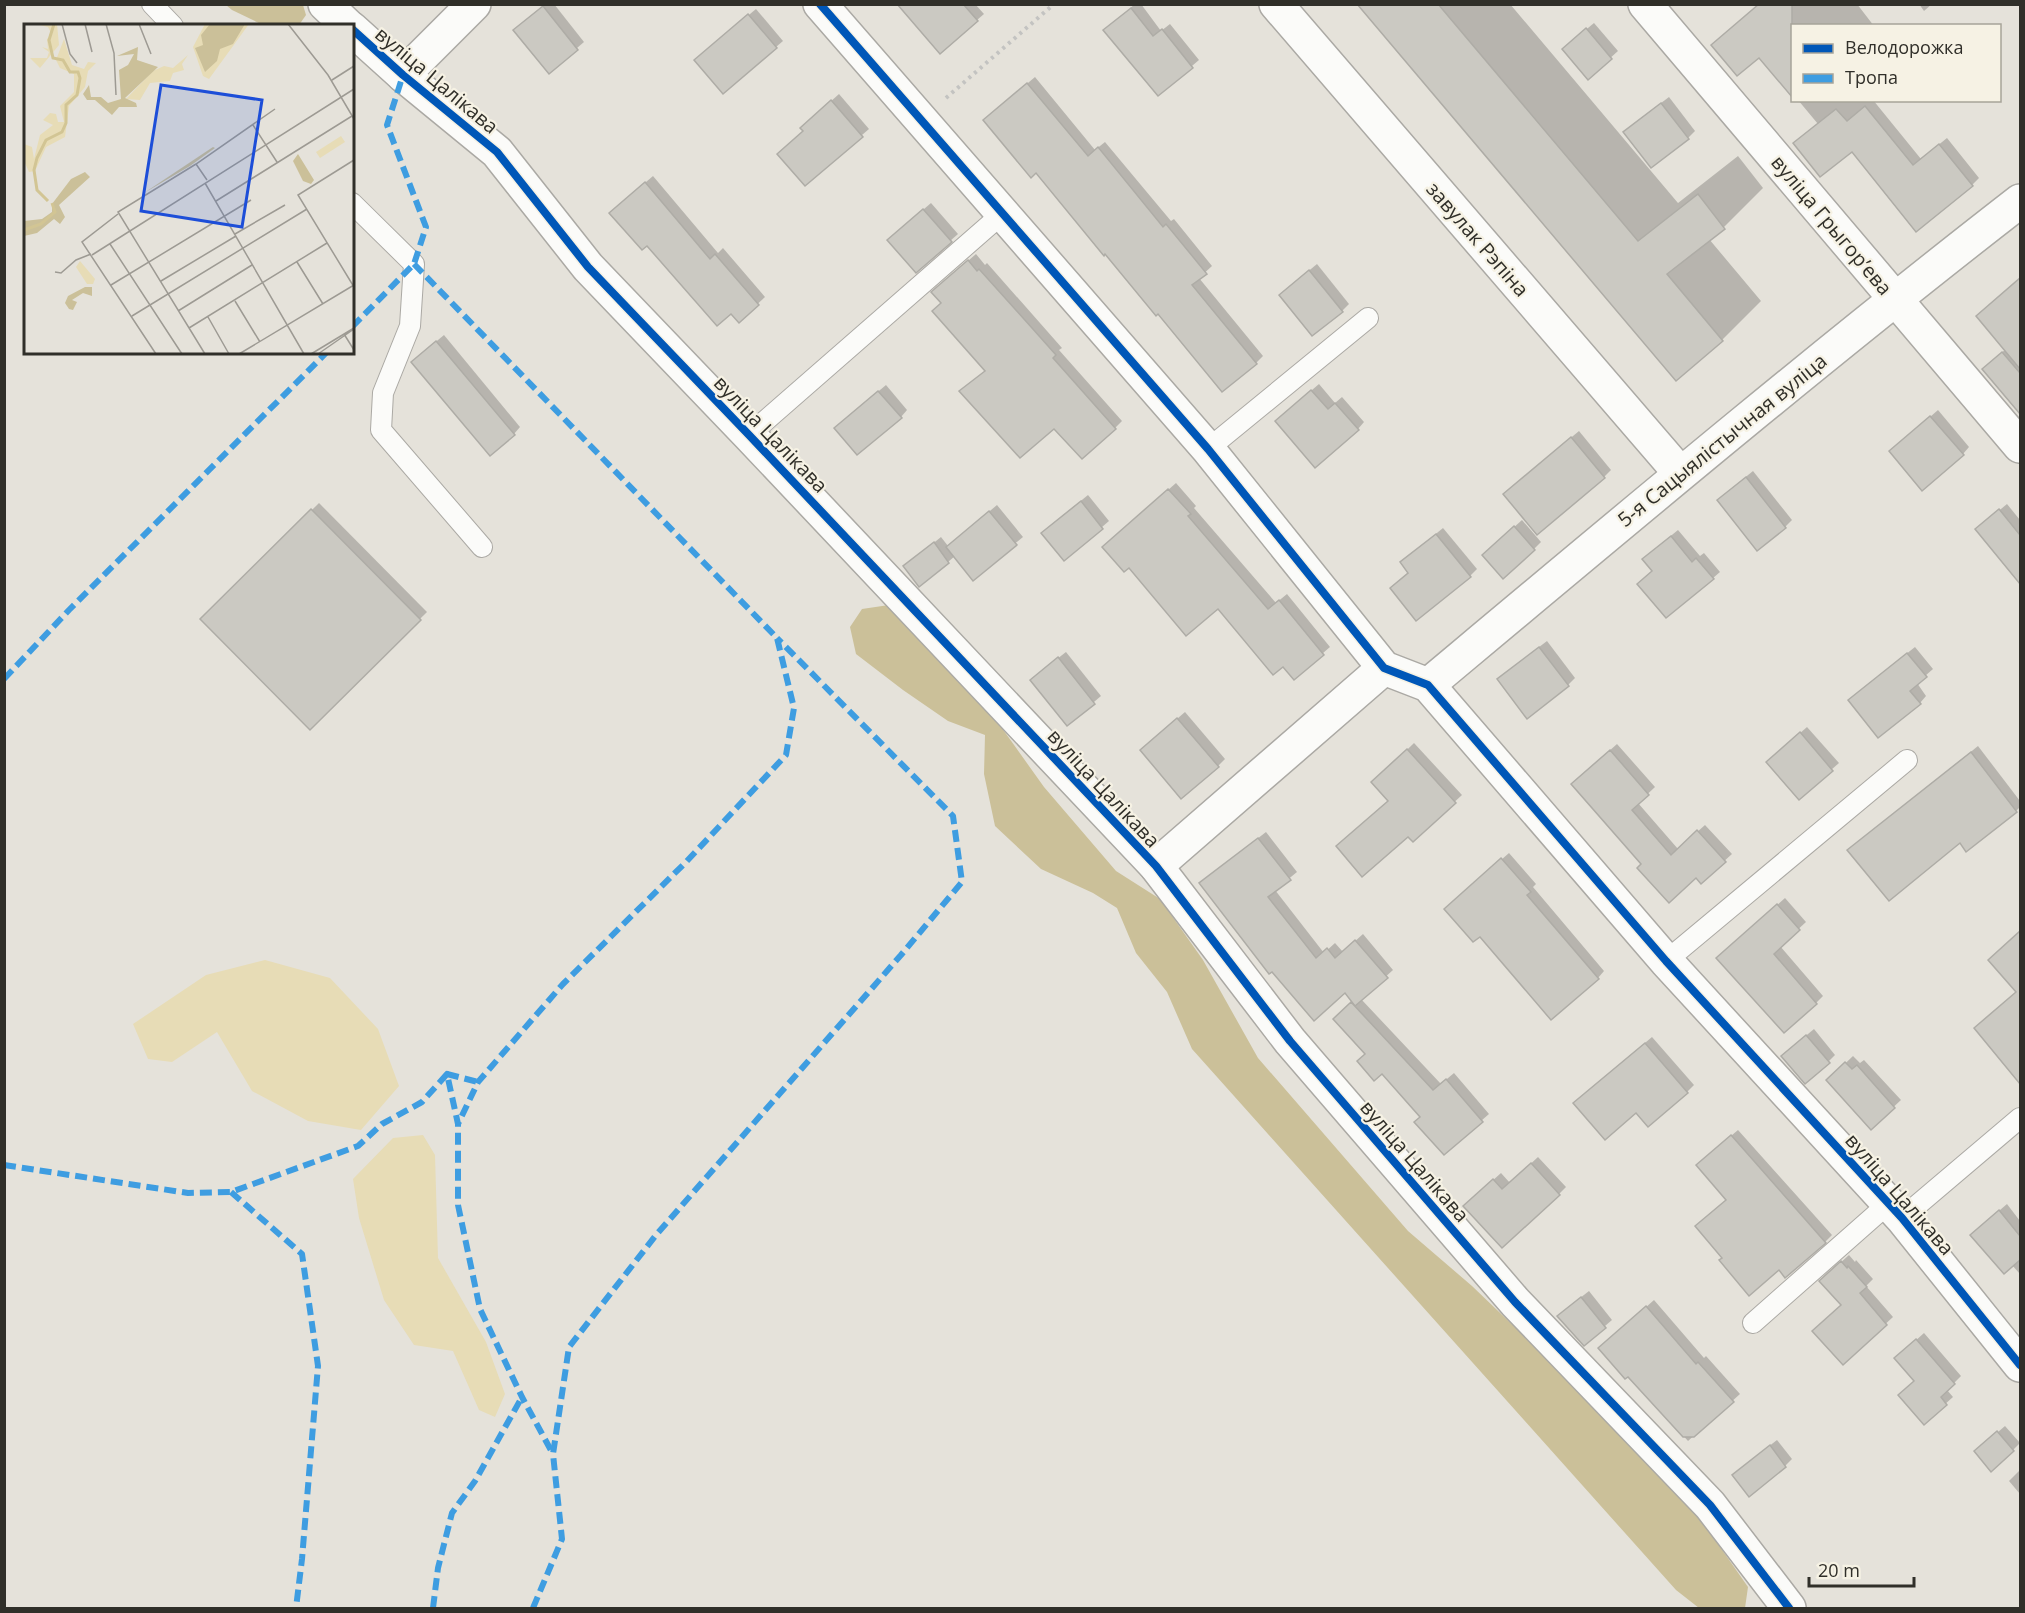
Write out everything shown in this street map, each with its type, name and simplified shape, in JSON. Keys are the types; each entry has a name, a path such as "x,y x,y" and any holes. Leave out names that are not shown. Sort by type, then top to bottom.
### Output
{"street":[{"name":"вуліца Цалікава","path":"325,4 346,24"},
{"path":"403,75 474,4"},
{"path":"820,4 1208,449 1384,668 1156,866"},
{"name":"вуліца Грыгорʼева","path":"1645,4 2020,446"},
{"name":"завулак Рэпіна","path":"1278,5 1680,473"},
{"name":"вуліца Цалікава","path":"354,31 403,75 497,152 588,267 1156,866 1290,1041 1515,1302 1710,1505 1789,1608"},
{"name":"5-я Сацыялістычная вуліца","path":"1428,685 1680,473 1895,298 2020,201"},
{"name":"вуліца Цалікава","path":"1384,668 1428,685 1666,962 1896,1210 2020,1365"}],"lane":[{"path":"152,4 171,24"},
{"path":"354,205 414,264 410,326 382,393 381,430 482,546"},
{"path":"749,435 1002,214"},
{"path":"1208,449 1368,318"},
{"path":"1666,962 1907,760"},
{"path":"1753,1323 1896,1210 2020,1118"}],"path":[{"path":"920,120 1054,4"}],"shaded area":[{"path":"226,5 303,5 306,15 300,24 261,24"},
{"path":"889,605 999,724 1044,787 1116,871 1160,899 1203,960 1258,1058 1408,1231 1472,1286 1672,1478 1748,1587 1745,1608 1699,1608 1676,1590 1192,1049 1167,992 1136,953 1117,908 1093,893 1041,869 995,826 984,774 985,735 948,721 856,654 850,627 862,609"},
{"path":"265,960 330,978 378,1029 399,1086 361,1130 308,1121 252,1091 217,1032 172,1062 148,1059 133,1024 206,975"},
{"path":"423,1135 435,1155 438,1258 486,1342 505,1394 495,1417 479,1410 453,1351 414,1345 384,1300 359,1218 353,1179 393,1138"}],"building":[{"path":"897,4 963,4 978,21 940,54"},
{"path":"1357,4 1438,4 1638,241 1698,194 1725,229 1667,274 1723,341 1676,381"},
{"path":"1759,4 1792,4 1791,96 1759,58 1737,76 1711,45"},
{"path":"543,6 578,50 549,74 513,30"},
{"path":"1131,8 1153,36 1162,29 1193,68 1158,96 1103,30"},
{"path":"748,14 777,48 723,94 694,60"},
{"path":"1586,28 1612,59 1588,80 1562,49"},
{"path":"1027,83 1088,156 1098,147 1163,227 1166,224 1207,274 1192,285 1257,364 1222,392 1158,314 1156,316 1105,254 1104,256 1036,173 1031,178 983,120"},
{"path":"831,100 863,137 805,186 777,154 803,131 800,128"},
{"path":"1661,103 1689,139 1651,168 1623,132"},
{"path":"1865,106 1913,165 1939,144 1973,186 1916,232 1852,152 1820,177 1793,143 1836,109 1847,121"},
{"path":"645,182 710,259 715,254 759,305 739,323 731,314 717,326 647,246 642,250 609,213"},
{"path":"923,209 952,242 916,273 887,240"},
{"path":"968,260 977,271 979,269 1056,355 1053,358 1116,429 1082,459 1054,429 1020,458 959,391 985,371 932,311 941,303 931,292"},
{"path":"1309,270 1343,312 1312,336 1279,295"},
{"path":"2020,278 2020,369 1976,316"},
{"path":"436,341 515,435 490,456 411,362"},
{"path":"2002,352 2020,373 2020,414 1982,369"},
{"path":"1311,390 1328,409 1335,403 1359,430 1315,468 1275,421"},
{"path":"878,391 902,418 857,455 834,428"},
{"path":"1930,416 1964,455 1922,491 1889,451"},
{"path":"1571,437 1605,478 1537,535 1503,494"},
{"path":"1746,477 1786,528 1757,551 1717,500"},
{"path":"1168,489 1191,514 1188,516 1268,609 1279,600 1324,655 1294,680 1283,667 1273,675 1218,609 1186,636 1129,568 1124,572 1102,547"},
{"path":"1081,501 1103,529 1064,561 1041,533"},
{"path":"311,509 421,620 310,730 200,619"},
{"path":"1999,509 2020,535 2020,584 1975,529"},
{"path":"989,511 1017,545 973,581 946,547"},
{"path":"1514,526 1535,550 1503,579 1482,555"},
{"path":"1436,534 1471,577 1416,621 1390,588 1408,573 1400,562"},
{"path":"1671,536 1692,562 1696,558 1714,579 1666,618 1637,584 1652,571 1642,559"},
{"path":"934,542 949,563 919,587 903,566"},
{"path":"1539,647 1569,686 1527,719 1497,679"},
{"path":"1907,653 1927,677 1910,691 1921,704 1878,738 1848,700"},
{"path":"1058,657 1095,704 1067,726 1030,680"},
{"path":"1177,718 1219,767 1181,799 1140,750"},
{"path":"1800,732 1833,771 1799,800 1766,762"},
{"path":"1407,749 1456,803 1413,842 1408,837 1362,877 1336,846 1388,801 1371,782"},
{"path":"1610,750 1649,795 1632,810 1671,855 1697,830 1726,862 1701,884 1696,878 1669,903 1637,868 1641,864 1571,784"},
{"path":"1971,752 2017,812 1966,852 1960,843 1889,901 1847,850"},
{"path":"1258,838 1291,880 1268,897 1316,958 1327,948 1335,958 1355,940 1388,978 1355,1006 1345,993 1314,1021 1272,972 1269,974 1199,883"},
{"path":"1501,858 1531,892 1527,895 1599,979 1551,1020 1480,937 1473,942 1444,909"},
{"path":"1777,904 1800,930 1774,954 1817,1004 1784,1033 1716,958"},
{"path":"2020,931 2020,1084 1974,1028 2016,992 1988,960"},
{"path":"1351,1002 1433,1090 1446,1079 1483,1122 1444,1155 1414,1122 1420,1117 1382,1074 1374,1081 1357,1061 1365,1054 1333,1019"},
{"path":"1806,1035 1830,1063 1805,1084 1781,1056"},
{"path":"1645,1043 1688,1093 1648,1127 1636,1113 1605,1140 1573,1103"},
{"path":"1845,1062 1852,1069 1857,1065 1895,1108 1871,1130 1826,1080"},
{"path":"1731,1135 1826,1243 1785,1278 1779,1270 1749,1296 1719,1260 1722,1258 1695,1226 1726,1200 1696,1165"},
{"path":"1531,1163 1560,1195 1502,1248 1463,1206 1493,1179 1502,1189"},
{"path":"1999,1210 2020,1236 2020,1260 2004,1274 1970,1235"},
{"path":"1841,1261 1867,1287 1860,1293 1887,1325 1843,1365 1812,1331 1841,1305 1819,1281"},
{"path":"1581,1297 1606,1328 1584,1346 1557,1316"},
{"path":"1646,1306 1696,1364 1698,1362 1734,1402 1694,1437 1683,1437 1628,1377 1625,1379 1598,1348"},
{"path":"1916,1339 1955,1384 1941,1397 1947,1405 1924,1425 1898,1395 1914,1381 1894,1358"},
{"path":"1997,1431 2014,1451 1991,1472 1974,1451"},
{"path":"1770,1445 1786,1467 1749,1497 1732,1475"}],"marked path":[{"path":"354,325 414,264 426,227 387,125 403,75"},
{"path":"414,264 777,638 794,708 786,755 686,862 563,984 478,1082 458,1124"},
{"path":"4,679 69,610 325,354"},
{"path":"533,1608 562,1539 553,1454 569,1347 656,1235 962,882 953,816 777,638"},
{"path":"447,1074 478,1082"},
{"path":"4,1165 188,1193 231,1192 358,1146 382,1124 422,1102 447,1074 458,1124 458,1205 480,1309 522,1397 553,1454"},
{"path":"231,1192 302,1254 318,1366 296,1608"},
{"path":"433,1608 438,1568 452,1513 475,1481 522,1397"}],"cycle path":[{"path":"820,4 1208,449 1384,668 1428,685 1666,961 1902,1218 2020,1365"},
{"path":"354,31 403,75 497,152 588,267 1156,866 1290,1041 1515,1302 1710,1505 1789,1608"}]}
